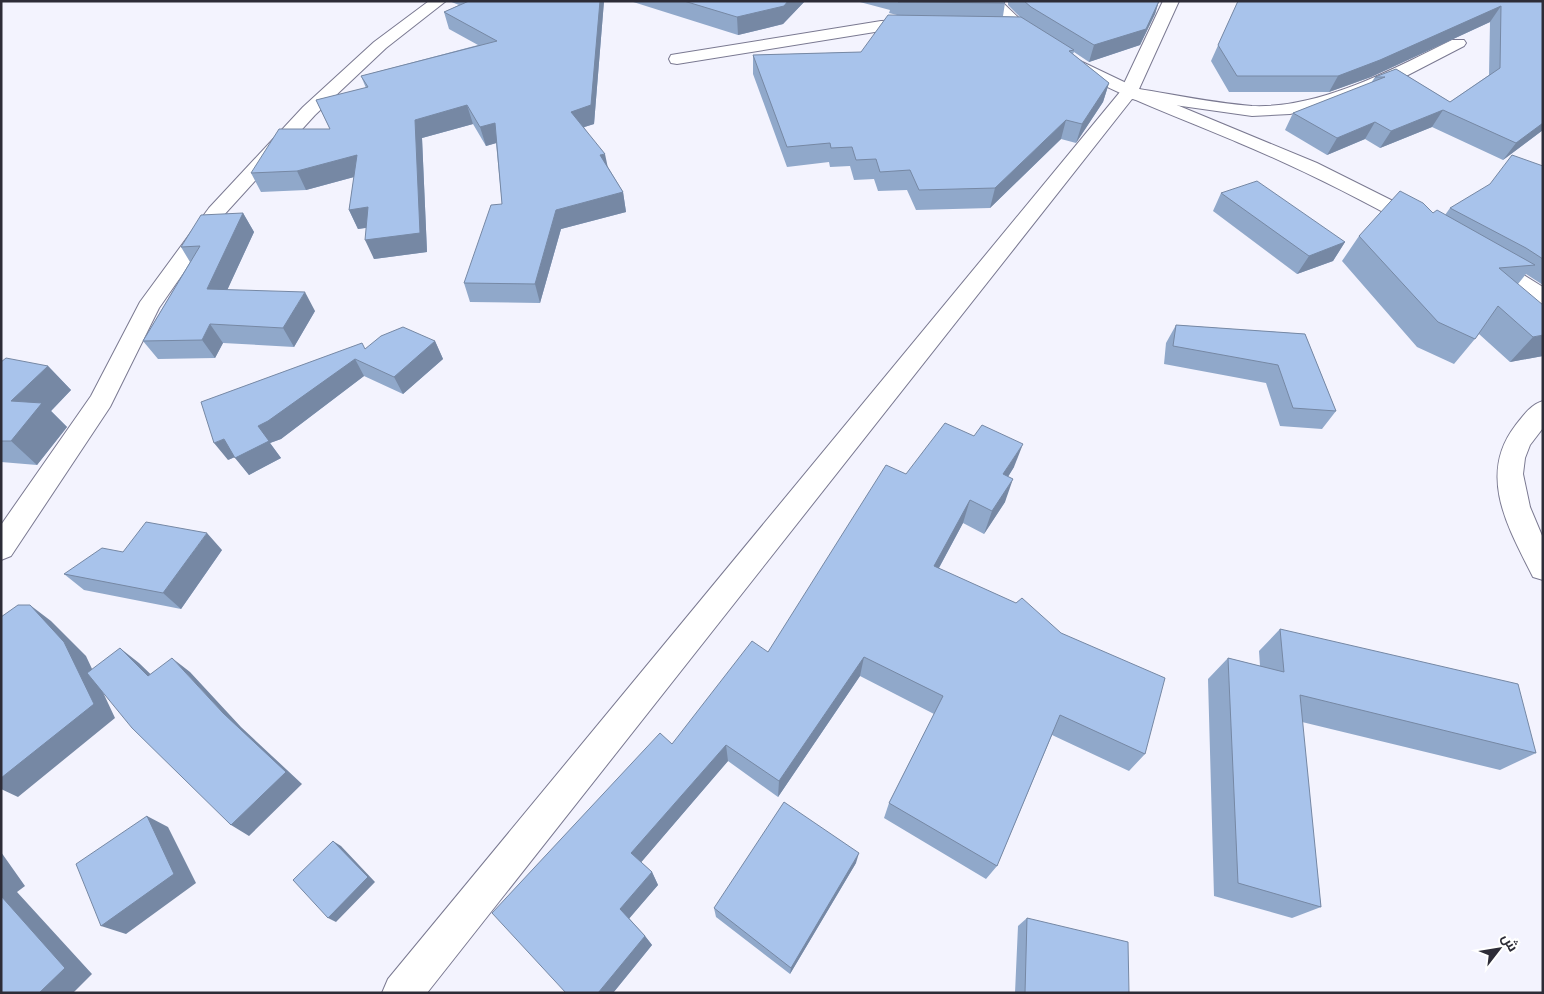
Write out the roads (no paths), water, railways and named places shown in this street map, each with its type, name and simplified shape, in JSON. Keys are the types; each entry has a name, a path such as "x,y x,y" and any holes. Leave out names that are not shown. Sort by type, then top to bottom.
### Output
{"street":[{"path":"1,548 101,401 148,307 180,259 216,212 309,110 380,45 439,1"},
{"path":"992,1 1020,28 1128,93 1286,156 1372,198 1435,233"},
{"path":"402,993 1128,93 1171,1"},
{"path":"678,59 881,26 932,25"},
{"path":"993,27 1020,28"},
{"path":"1128,93 1252,111 1290,109 1334,98 1402,70 1458,43"},
{"path":"1469,252 1532,288 1543,298"},
{"path":"1543,410 1516,445 1510,463 1510,484 1516,508 1543,568"}]}
